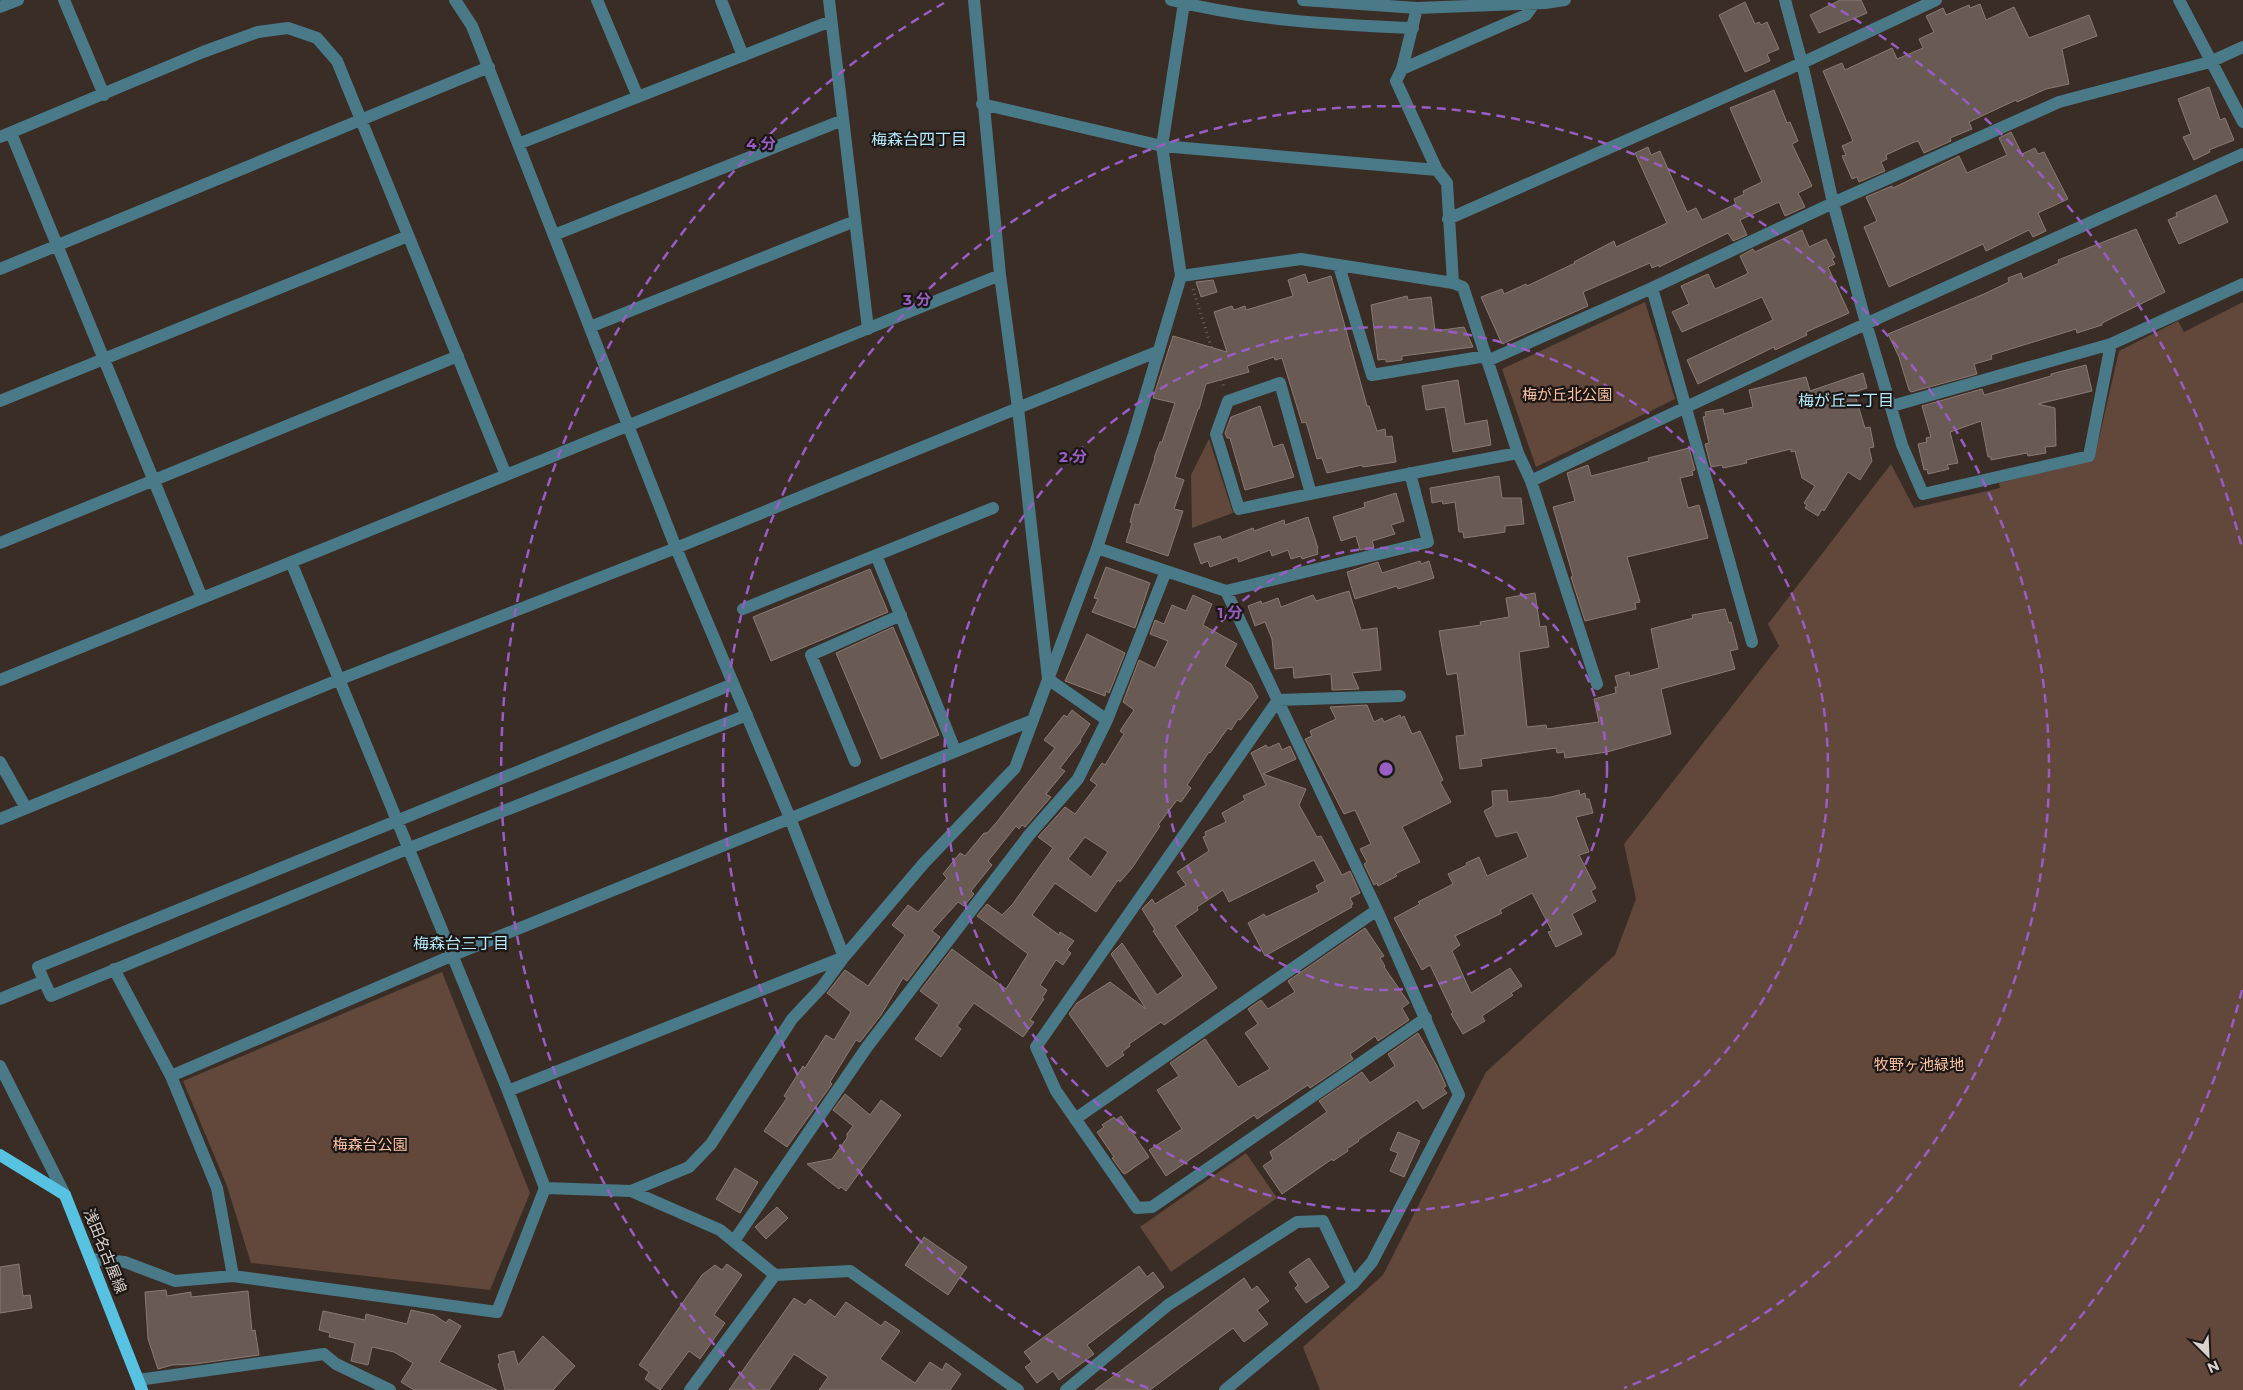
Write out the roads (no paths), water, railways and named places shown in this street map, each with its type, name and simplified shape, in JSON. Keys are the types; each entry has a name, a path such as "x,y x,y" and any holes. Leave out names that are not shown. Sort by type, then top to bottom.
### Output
{"main road":[{"path":"0,1155 65,1195"},
{"name":"浅田名古屋線","path":"65,1195 140,1385"}],"street":[{"path":"0,7 18,0"},
{"path":"64,0 104,94"},
{"path":"455,0 472,26 489,67 676,548 790,818 844,957"},
{"path":"596,0 638,97"},
{"path":"721,0 742,56"},
{"path":"829,0 868,329"},
{"path":"974,0 982,104 1000,275 1018,408 1048,680 1107,720"},
{"path":"1172,0 1254,16 1342,25 1414,28"},
{"path":"1303,0 1417,8 1534,4 1565,0"},
{"path":"1785,0 1802,63 1833,203 1866,323 1902,445 1923,494 2089,456 2111,344"},
{"path":"1448,219 1802,63 1936,0"},
{"path":"2179,0 2243,122"},
{"path":"631,1191 688,1167 711,1144 792,1019 822,987 844,957 924,863 1015,768 1097,548 1185,275 1162,146 1184,3"},
{"path":"1402,69 1526,15 1534,4"},
{"path":"1417,8 1414,28 1402,69 1396,81 1437,170 1447,183 1453,283"},
{"path":"518,144 831,20"},
{"path":"202,598 58,245 5,135 212,49 258,32 288,28 317,38 337,61 506,475"},
{"path":"1339,266 1372,375 1487,358 1652,288 1833,203 2059,102 2210,62 2243,47"},
{"path":"0,269 489,67"},
{"path":"982,104 1162,146 1437,170"},
{"path":"554,235 843,120"},
{"path":"1531,481 1686,406 1866,323 2243,154"},
{"path":"590,327 855,221"},
{"path":"0,401 408,236"},
{"path":"1185,275 1301,259 1463,286 1518,453 1531,481 1597,684"},
{"path":"0,680 1000,275"},
{"path":"1892,406 2111,344 2243,284"},
{"path":"1652,288 1752,642"},
{"path":"0,820 338,680 676,548 1159,351"},
{"path":"0,544 458,356"},
{"path":"1310,494 1280,383 1228,401 1216,434 1239,509 1410,473 1518,453"},
{"path":"1097,548 1226,591 1428,542 1410,473"},
{"path":"743,609 993,508"},
{"path":"876,555 956,750"},
{"path":"91,1259 125,1262 175,1281 233,1276 497,1312 545,1188 508,1091 395,821 290,562"},
{"path":"734,1241 866,1047 1029,835 1078,779 1107,720 1166,571"},
{"path":"1225,1390 1353,1284 1372,1262 1459,1096 1377,910 1226,591"},
{"path":"855,761 811,655 900,615"},
{"path":"734,684 38,967 51,996 407,850 747,715"},
{"path":"1278,700 1400,696"},
{"path":"1278,700 1036,1047 1056,1092 1137,1208 1152,1207 1426,1018"},
{"path":"171,1076 451,956 1033,720"},
{"path":"0,762 26,808"},
{"path":"1075,1118 1377,910"},
{"path":"508,1091 844,957"},
{"path":"114,969 171,1076 217,1188 233,1276"},
{"path":"0,999 44,981"},
{"path":"0,1066 65,1195"},
{"path":"545,1188 631,1191 720,1230 775,1275 850,1271 1018,1390"},
{"path":"1066,1390 1168,1306 1298,1222 1323,1221 1353,1284"},
{"path":"690,1390 775,1275"},
{"path":"140,1385 324,1354 336,1364 390,1390"}],"district":[{"name":"梅森台四丁目","path":"919,139"},
{"name":"梅が丘二丁目","path":"1846,400"},
{"name":"梅森台三丁目","path":"461,943"}],"park label":[{"name":"梅が丘北公園","path":"1567,395"},
{"name":"牧野ヶ池緑地","path":"1919,1065"},
{"name":"梅森台公園","path":"370,1145"}]}
